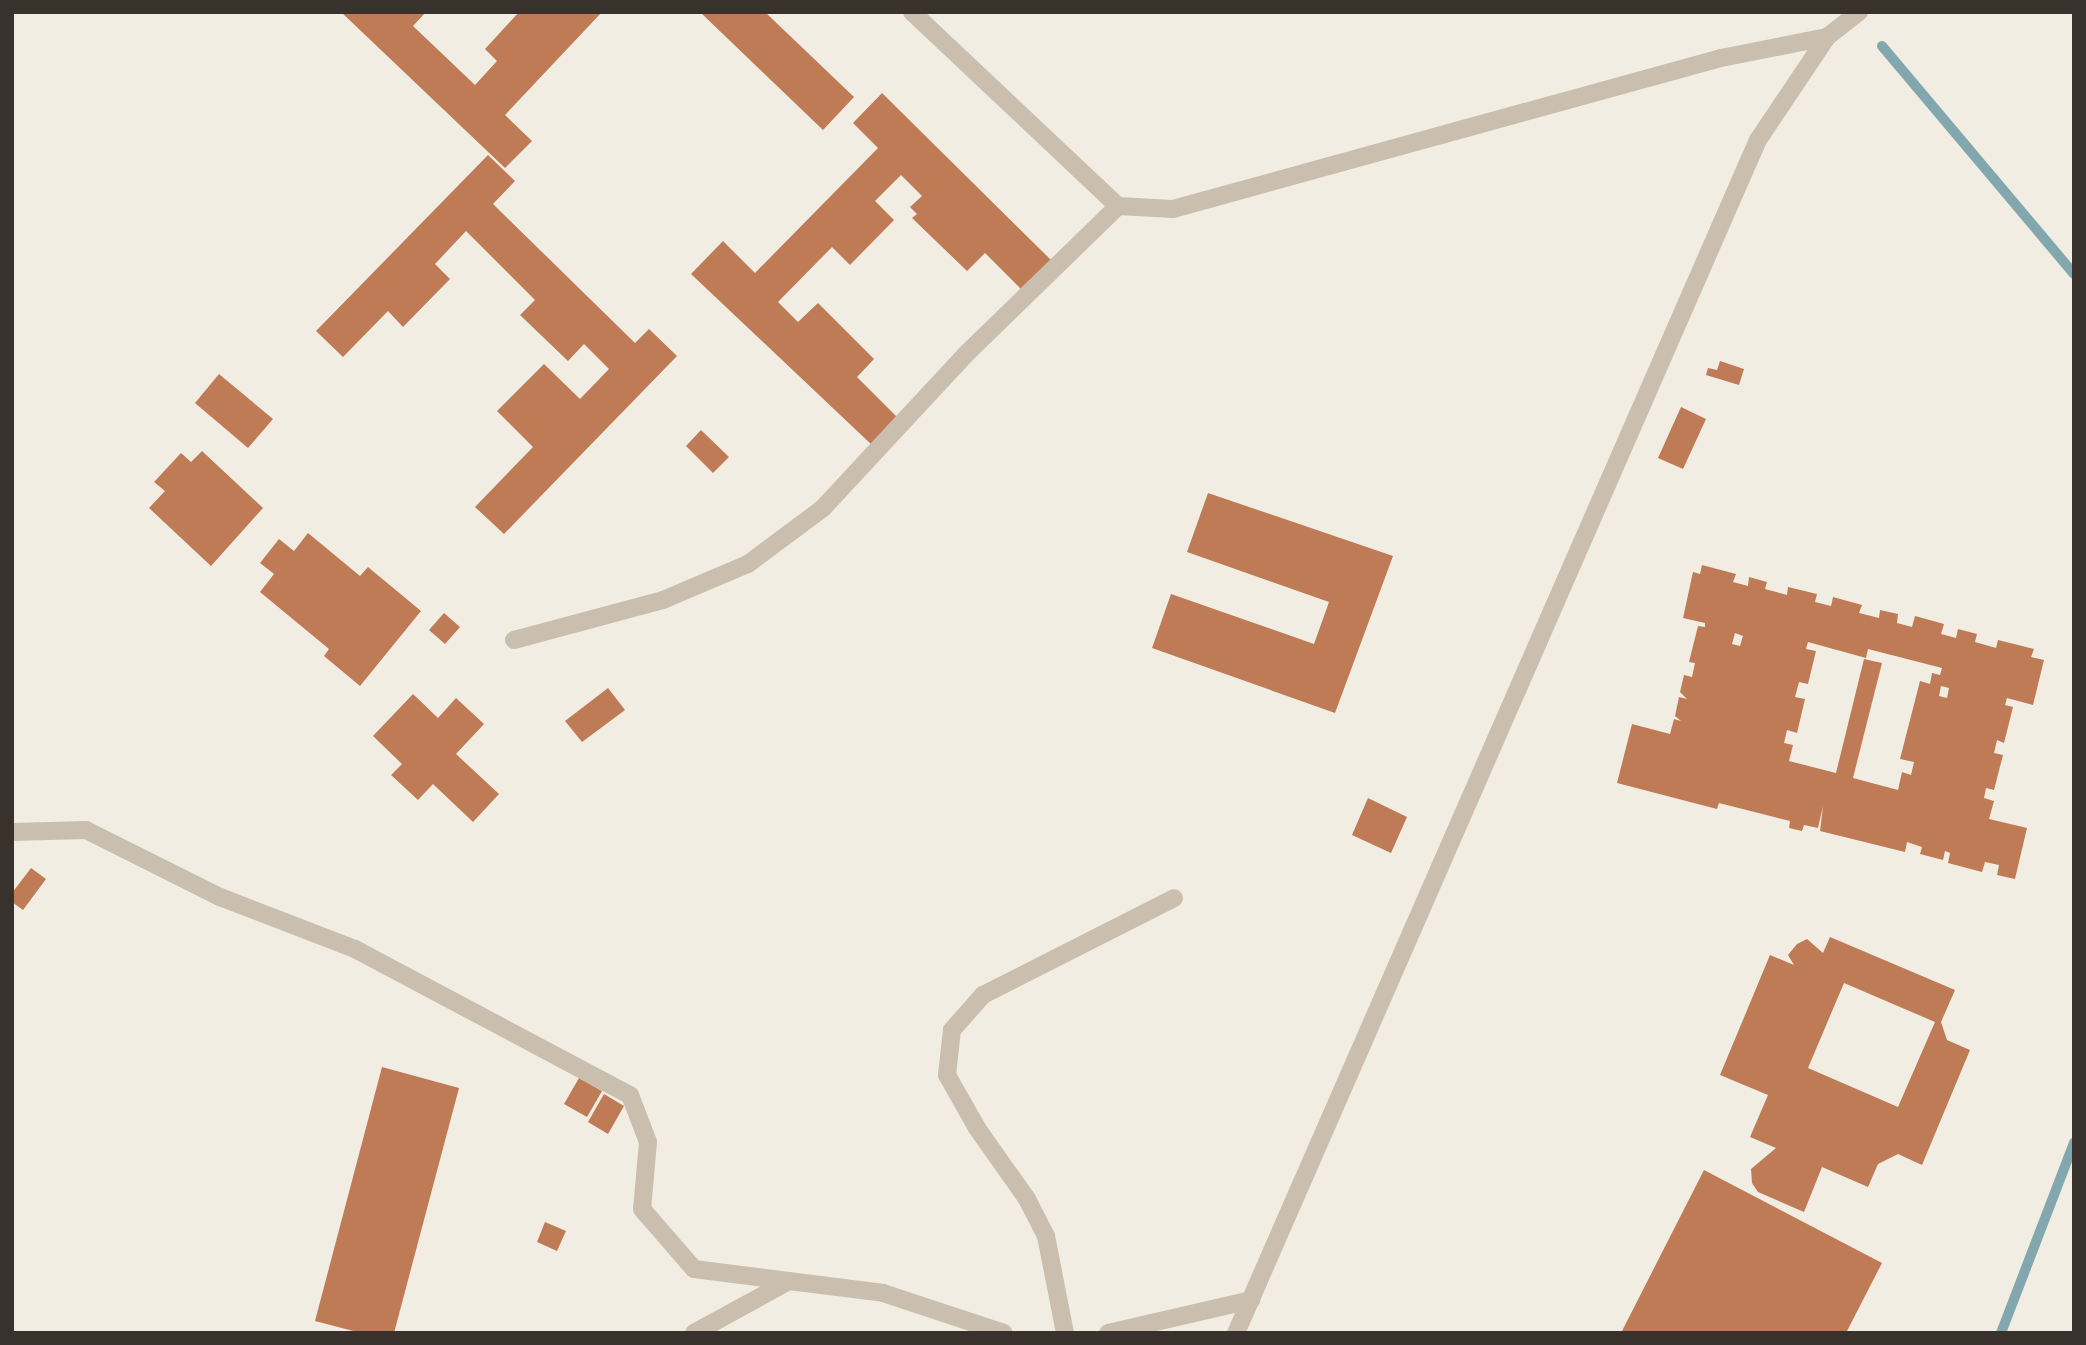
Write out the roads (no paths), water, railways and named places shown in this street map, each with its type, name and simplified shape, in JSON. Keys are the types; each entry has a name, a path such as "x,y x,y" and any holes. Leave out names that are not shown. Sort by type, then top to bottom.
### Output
{"street":[{"path":"912,12 1118,206 1173,209 1721,58 1827,37"},
{"path":"1236,1333 1758,140 1827,37 1859,12"},
{"path":"514,640 663,600 748,564 823,508 965,355 1118,206"},
{"path":"12,832 86,830 220,897 355,949 630,1095 648,1142 642,1209 694,1269 883,1293 1004,1333"},
{"path":"1065,1333 1046,1236 1027,1199 977,1128 947,1075 952,1030 983,995 1174,898"},
{"path":"694,1333 789,1281"},
{"path":"1108,1333 1251,1300"}],"waterway":[{"path":"1882,46 2074,274"},
{"path":"2001,1333 2074,1143"}]}
